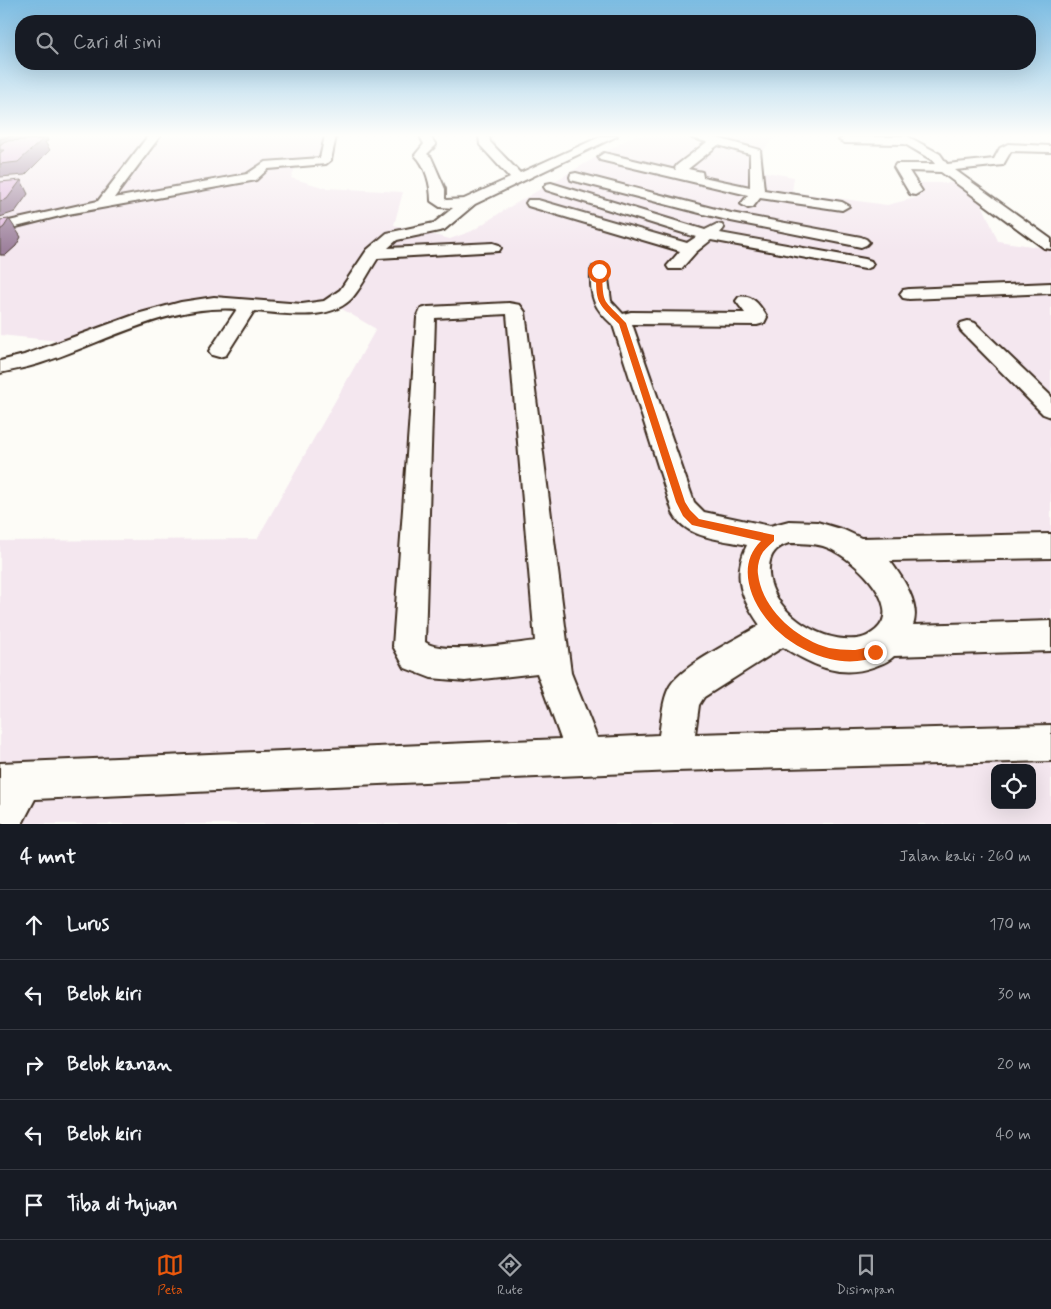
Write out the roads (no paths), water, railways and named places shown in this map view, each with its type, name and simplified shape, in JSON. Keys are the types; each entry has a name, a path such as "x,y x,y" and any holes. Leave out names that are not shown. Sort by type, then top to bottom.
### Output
{"street":[{"path":"102,204 125,174"},
{"path":"0,226 68,210 251,177 254,174"},
{"path":"432,174 438,189 438,201 445,204 468,203"},
{"path":"515,174 518,178"},
{"path":"0,367 30,360 144,318 181,307 214,302 302,309 329,306 346,294 373,253 394,235 438,227 468,203 528,174"},
{"path":"663,174 755,196 842,206"},
{"path":"697,174 755,196"},
{"path":"675,266 690,249 755,196 755,174"},
{"path":"904,174 915,191"},
{"path":"952,174 1050,245"},
{"path":"576,177 731,217 861,242"},
{"path":"551,187 707,235 865,264"},
{"path":"533,202 690,249"},
{"path":"373,253 493,248"},
{"path":"599,271 599,298 604,306 622,323 686,513 696,522 770,538"},
{"path":"909,294 1051,288"},
{"path":"622,323 631,318 757,319 758,316 745,301"},
{"path":"954,304 1051,302"},
{"path":"219,351 249,304"},
{"path":"552,655 464,664 440,664 417,657 409,646 426,318 428,313 509,308 514,309 516,312 554,673 586,757"},
{"path":"968,328 1051,409"},
{"path":"891,642 899,625 899,605 891,585 877,566 858,550 834,538 811,532 789,532 770,538 758,550 752,567 754,587 765,609 783,629 805,644 830,653 854,656 875,652 891,642 1051,636"},
{"path":"858,550 1051,546"},
{"path":"675,753 682,699 692,685 783,629"},
{"path":"0,824 12,781 675,753 1051,743"}]}
